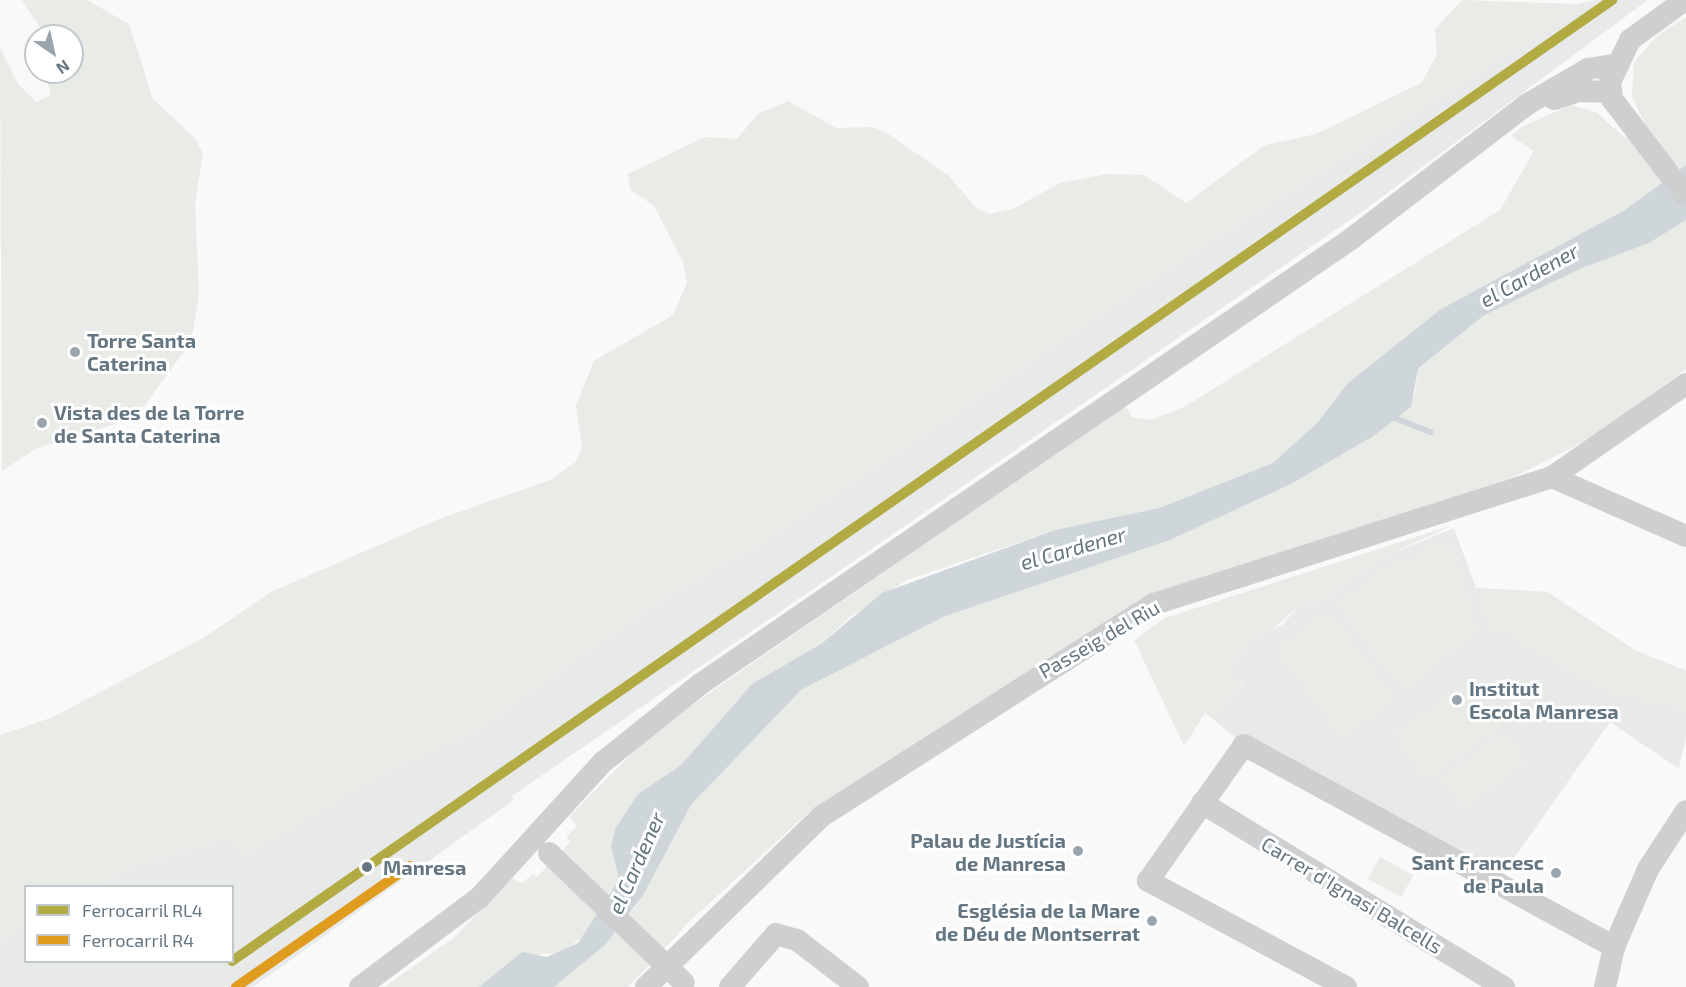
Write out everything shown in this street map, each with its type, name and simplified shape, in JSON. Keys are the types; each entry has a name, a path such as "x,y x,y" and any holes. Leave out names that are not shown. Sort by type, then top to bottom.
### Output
{"street":[{"path":"1685,0 1630,40 1614,65 1611,92 1625,116 1686,196"},
{"path":"360,987 480,897 541,845 603,762 699,685 1351,239 1491,136 1526,105 1588,69 1614,65"},
{"path":"1491,136 1554,98 1579,91 1611,92"},
{"name":"Passeig del Riu","path":"646,987 822,816 1154,604 1552,477 1686,384"},
{"path":"1552,477 1686,536"},
{"path":"1346,987 1148,881 1244,745 1614,947"},
{"name":"Carrer d'Ignasi Balcells","path":"1202,803 1504,987"},
{"path":"1605,987 1614,947 1648,869 1686,811"},
{"path":"541,845 686,985"},
{"path":"730,987 771,934 797,940 858,987"},
{"path":"785,938 789,950 836,987"}],"shaded area":[{"path":"22,0 87,0 129,24 153,99 196,139 203,155 195,204 199,295 191,342 144,406 119,423 37,448 2,471 0,48 18,84 36,102 51,95 48,84 84,84 84,24 38,24"},
{"path":"1462,0 1577,4 1596,0 1191,254 782,531 654,605 470,735 394,769 245,857 223,840 138,865 100,885 24,885 24,927 0,940 0,735 53,717 205,637 271,592 439,519 550,480 576,462 582,448 576,405 594,361 673,315 687,283 683,262 654,206 630,189 628,174 705,137 737,139 758,114 788,101 836,128 873,127 888,134 948,175 976,208 989,214 1013,209 1060,183 1108,174 1144,175 1186,203 1265,145 1316,134 1421,83 1437,55 1435,29"},
{"path":"1596,0 1648,0 1363,211 512,796 514,800 253,987 0,987 0,940 24,927 24,963 234,963 234,885 100,885 138,865 223,840 470,735 654,605 782,531 1191,254"},
{"path":"1686,17 1686,165 1625,210 1441,309 1347,384 1318,422 1273,463 1159,508 1055,530 907,580 850,617 821,644 740,697 681,765 638,794 615,829 611,846 619,880 591,930 562,953 540,954 479,987 384,987 455,937 510,877 522,883 533,874 537,877 570,842 566,837 577,826 569,817 652,733 1125,405 1132,417 1151,420 1186,406 1500,210 1534,151 1511,136 1521,127 1571,105 1596,112 1625,138 1644,122 1632,97 1634,62 1656,37"},
{"path":"1686,220 1686,369 1593,437 1514,477 1140,602 810,811 691,920 628,987 554,987 606,944 636,906 691,805 801,690 943,617 1170,540 1289,485 1372,437 1415,394 1418,370 1483,316 1582,268 1649,243"},
{"path":"1453,525 1386,556 1318,603 1299,606 1265,636 1253,638 1228,672 1243,682 1213,719 1205,713 1184,746 1134,640 1165,618"},
{"name":"Institut Escola Manresa","path":"1454,528 1476,588 1547,592 1636,651 1686,671 1686,736 1679,769 1610,722 1500,878 1240,742 1213,719 1243,683 1228,672 1253,638 1282,625 1299,606 1318,603 1386,556"},
{"path":"1432,543 1454,547 1479,631 1403,693 1335,604 1392,562 1414,557"},
{"path":"1474,588 1547,592 1636,651 1686,671 1686,711 1607,694 1507,635 1489,635"},
{"path":"1329,608 1398,699 1343,741 1274,650"},
{"path":"1471,677 1505,724 1426,782 1392,735"},
{"path":"1504,730 1528,762 1464,810 1440,778"},
{"path":"1380,857 1413,875 1401,897 1368,879"}],"water":[{"name":"el Cardener","path":"1686,165 1686,220 1649,243 1582,268 1483,316 1418,369 1411,407 1372,437 1289,485 1170,540 943,617 801,690 691,805 643,895 606,944 554,987 479,987 522,952 547,957 578,943 619,880 611,846 615,829 638,794 681,765 752,684 821,644 882,593 1055,530 1159,508 1273,463 1318,422 1347,384 1441,309 1625,210"}],"waterway":[{"path":"1392,417 1430,432"}],"rail line":[{"name":"RL4","path":"234,960 1612,0"},
{"name":"R4","path":"236,987 410,866"}],"place":[{"name":"Torre Santa Caterina","path":"75,352"},
{"name":"Vista des de la Torre de Santa Caterina","path":"42,423"},
{"name":"Institut Escola Manresa","path":"1457,700"},
{"name":"Palau de Justícia de Manresa","path":"1078,851"},
{"name":"Manresa","path":"367,867"},
{"name":"Sant Francesc de Paula","path":"1556,873"},
{"name":"Església de la Mare de Déu de Montserrat","path":"1152,921"}]}
